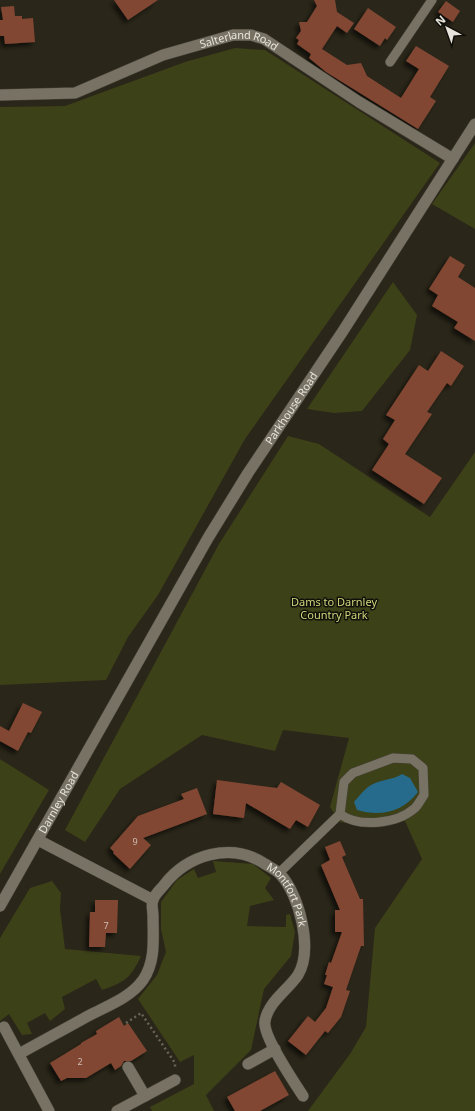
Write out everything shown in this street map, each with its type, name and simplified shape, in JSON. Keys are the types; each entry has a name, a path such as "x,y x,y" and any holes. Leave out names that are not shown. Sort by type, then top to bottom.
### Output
{"street":[{"name":"Salterland Road","path":"0,95 75,93 164,55 233,35 251,35 264,39 359,102 453,159"},
{"name":"Parkhouse Road","path":"117,699 208,538 248,473 343,331 475,124"},
{"name":"Darnley Road","path":"0,906 117,699"},
{"path":"19,1054 128,995 143,980 154,954 153,900 38,840"},
{"name":"Montfort Park","path":"153,900 172,875 187,863 207,855 232,852 246,854 259,860 279,873 284,880 299,912 306,937 304,957 298,974 269,1009 265,1021 265,1029 303,1096"},
{"path":"4,1026 49,1111"},
{"path":"248,1064 275,1049"},
{"path":"128,1067 144,1096"},
{"path":"117,1111 175,1080"}],"lane":[{"path":"390,62 432,0"},
{"path":"279,873 340,814 344,782 353,773 393,758 412,759 423,768 424,796 415,808 392,820 369,824 345,818 340,814"}],"path":[{"path":"126,1023 141,1013 176,1063 175,1080"}],"green space":[{"path":"235,48 265,50 440,163 245,439 158,595 128,637 106,680 0,685 0,107 65,106 185,62"},
{"path":"475,143 475,229 432,204"},
{"path":"393,282 417,315 410,350 362,411 334,413 307,409"},
{"name":"Dams to Darnley Country Park","path":"288,436 319,444 430,517 475,452 475,1111 308,1111 350,1054 366,1027 375,928 422,859 405,821 370,827 340,822 330,807 349,738 283,730 275,751 202,735 120,789 85,842 65,830 219,544"},
{"path":"0,759 49,790 0,874"},
{"path":"213,861 253,864 271,878 265,888 274,900 250,906 247,926 286,927 286,915 290,914 295,932 291,956 264,989 251,1050 206,1095 214,1111 152,1111 150,1107 194,1084 194,1055 180,1062 138,999 157,975 166,952 161,929 161,902 177,880 194,869 198,878 216,872"},
{"path":"52,881 61,893 60,909 65,949 141,956 134,969 122,982 102,990 96,979 62,997 65,1009 50,1021 45,1013 27,1023 32,1034 22,1035 9,1014 0,1021 0,938 30,888"}],"water":[{"path":"402,774 410,778 418,792 412,799 398,808 382,813 357,810 354,802 367,788 374,783"}],"building":[{"path":"114,0 158,0 128,20"},
{"path":"314,0 335,0 337,12 354,23 347,33 337,26 322,49 347,65 361,63 367,76 401,98 419,69 406,61 416,46 449,66 430,97 436,101 418,129 326,72 309,58 311,54 297,44 299,40 296,38 301,31 299,22 307,22 317,6"},
{"path":"446,1 460,11 453,22 438,12"},
{"path":"14,6 15,16 22,16 22,19 33,18 35,42 5,44 4,36 0,36 0,20 3,20 1,7"},
{"path":"368,8 396,27 387,40 385,38 380,46 354,29"},
{"path":"450,256 465,265 458,277 475,288 475,341 454,328 458,322 432,306 438,295 429,289"},
{"path":"441,351 464,366 451,386 447,383 427,412 432,414 405,454 442,478 424,504 372,470 389,444 383,439 395,420 386,415 419,365 428,371"},
{"path":"23,703 42,712 31,733 28,732 18,751 0,741 0,726 9,731"},
{"path":"217,780 277,788 281,782 320,805 308,827 296,820 290,829 246,803 244,818 213,814"},
{"path":"197,788 207,814 143,838 151,845 130,869 113,853 114,852 110,848 138,816 184,799 181,794"},
{"path":"340,841 346,855 342,857 360,899 363,899 364,946 361,946 346,990 350,991 341,1017 328,1033 325,1031 306,1055 288,1041 308,1016 315,1022 326,1008 333,987 324,984 329,962 331,963 342,932 335,932 335,910 340,910 321,865 330,860 325,847"},
{"path":"95,900 118,900 117,933 106,933 105,947 89,947 90,912 95,912"},
{"path":"119,1017 124,1026 128,1023 147,1051 131,1061 124,1061 121,1066 115,1070 111,1063 86,1078 67,1078 61,1081 50,1063 97,1034 96,1031"},
{"path":"275,1071 289,1095 260,1111 235,1111 227,1097"}]}
